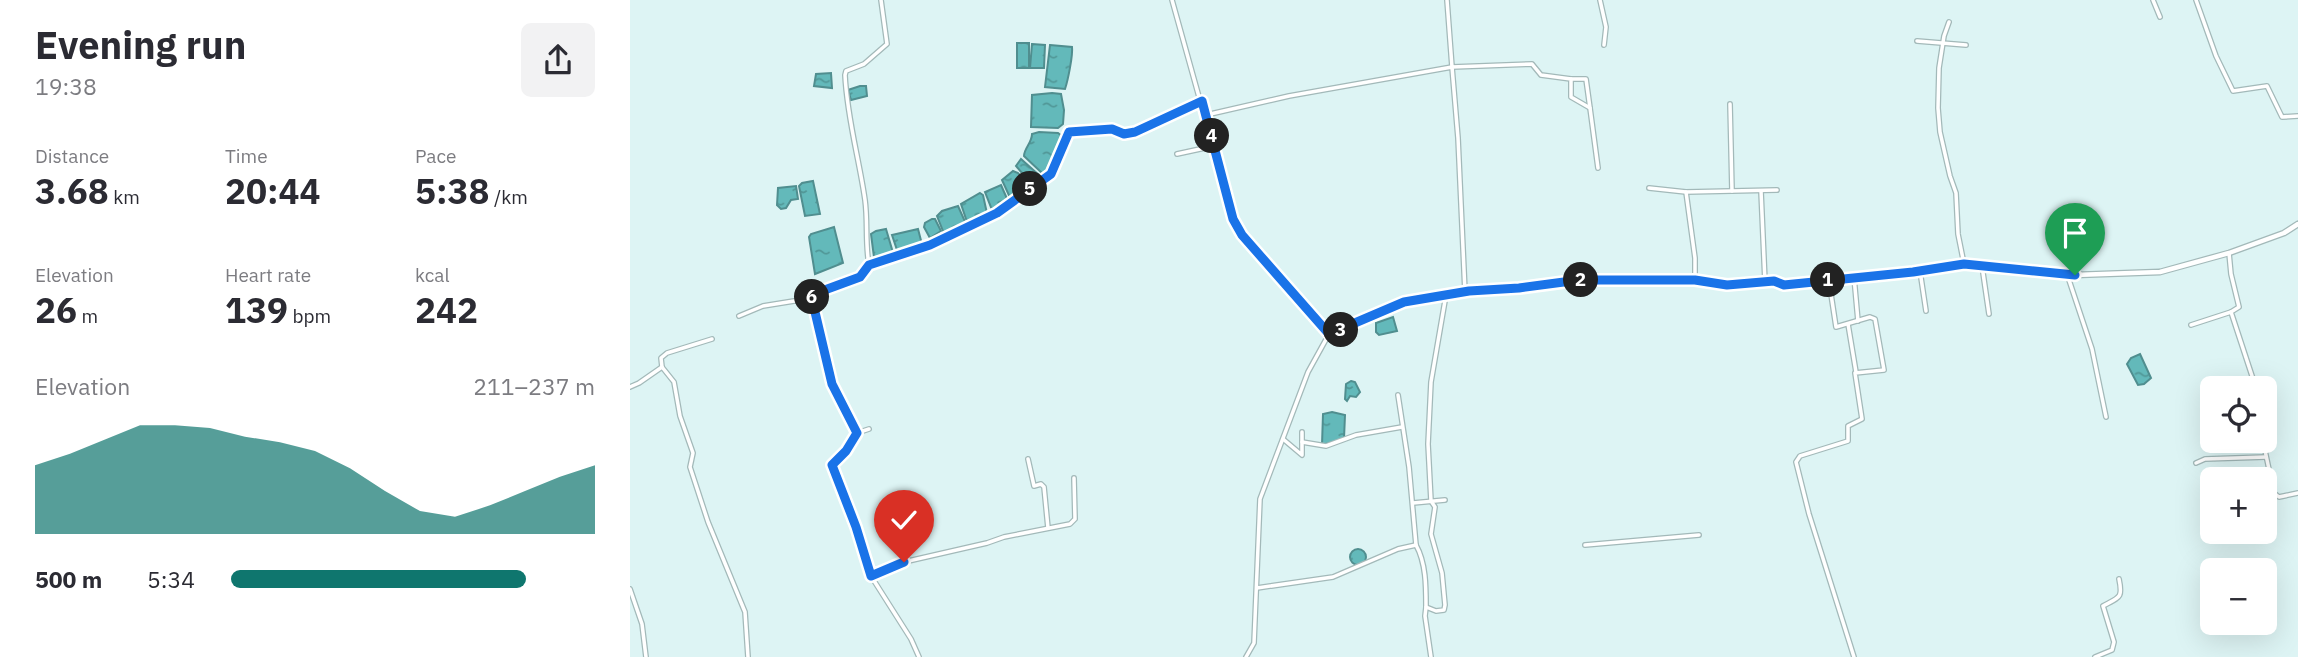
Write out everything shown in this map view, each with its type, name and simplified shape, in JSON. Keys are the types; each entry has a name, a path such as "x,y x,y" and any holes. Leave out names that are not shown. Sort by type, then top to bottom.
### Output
{"street":[{"path":"869,265 865,246 865,202 852,140 845,75 846,71 864,64 887,44 881,0"},
{"path":"1172,0 1233,219 1242,235 1329,334"},
{"path":"1447,0 1458,138 1465,292"},
{"path":"1600,0 1606,27 1604,46"},
{"path":"2153,0 2160,17"},
{"path":"2196,0 2231,90 2235,92 2267,86 2282,117 2298,116"},
{"path":"1950,22 1939,68 1940,132 1956,193 1958,234 1964,264"},
{"path":"1917,41 1966,46"},
{"path":"1206,115 1289,96 1452,68 1532,64 1541,75 1586,79 1598,168"},
{"path":"1571,79 1572,97 1590,108"},
{"path":"739,316 763,306 794,301 860,277 869,265 930,245 997,213 1051,174 1069,132 1112,129 1124,134 1135,132 1202,101"},
{"path":"1730,104 1732,191"},
{"path":"1177,154 1214,145"},
{"path":"1649,188 1686,192 1777,190"},
{"path":"1761,191 1765,282"},
{"path":"1686,192 1695,258 1695,280"},
{"path":"1246,657 1254,643 1260,499 1308,372 1329,334 1404,302 1465,292 1579,280 1695,280 1727,285 1774,281 1784,285 1964,264 2067,274 2160,272 2229,253 2284,233 2298,224"},
{"path":"2191,325 2239,307 2229,253"},
{"path":"1982,266 1989,314"},
{"path":"1920,271 1926,312"},
{"path":"2067,274 2092,349 2106,417"},
{"path":"1854,277 1858,321"},
{"path":"1829,280 1836,327 1870,317 1875,319 1884,370 1856,372"},
{"path":"811,295 832,384 857,433"},
{"path":"1426,607 1436,611 1445,608 1442,573 1431,534 1435,507 1430,501 1428,444 1431,382 1446,295"},
{"path":"2231,312 2252,376"},
{"path":"1848,324 1861,418 1848,426 1850,440 1800,456 1796,462 1809,514 1854,657"},
{"path":"712,339 667,353 661,358 662,367 674,382 680,416 693,453 691,467 708,522 745,612 748,657"},
{"path":"630,387 662,367"},
{"path":"1398,395 1416,545 1421,553 1426,583 1425,616 1431,657"},
{"path":"1302,442 1326,446 1356,435 1402,427"},
{"path":"869,429 857,433 846,451 832,465 871,576 911,639 919,657"},
{"path":"1283,439 1302,455 1302,432"},
{"path":"2265,453 2274,493 2279,497 2298,493"},
{"path":"2196,463 2205,459 2266,457"},
{"path":"1028,459 1034,485 1043,485 1048,528"},
{"path":"871,576 904,562 1070,524 1075,519 1074,478"},
{"path":"1413,503 1445,500"},
{"path":"1584,545 1699,535"},
{"path":"1256,589 1333,577 1398,549 1416,545"},
{"path":"2095,657 2112,650 2114,642 2103,606 2120,597 2122,593 2119,579"},
{"path":"630,589 642,624 646,657"}],"water":[{"path":"1017,43 1029,43 1029,68 1017,68"},
{"path":"1032,44 1045,45 1044,68 1030,68"},
{"path":"1050,45 1072,47 1065,89 1045,87"},
{"path":"831,73 832,88 814,86 816,74"},
{"path":"866,86 867,96 851,100 848,90"},
{"path":"1061,94 1063,124 1058,128 1031,127 1032,95"},
{"path":"1058,133 1062,136 1054,160 1044,175 1024,156 1032,134"},
{"path":"1021,159 1039,175 1040,179 1033,186 1016,166"},
{"path":"1013,171 1018,173 1031,190 1012,202 1002,180"},
{"path":"813,181 820,214 805,216 799,186"},
{"path":"1001,185 1008,201 1007,207 994,215 985,192"},
{"path":"796,186 798,199 791,200 786,208 781,209 777,205 778,188"},
{"path":"980,193 983,195 988,218 971,225 961,204"},
{"path":"958,206 967,226 965,231 945,236 937,216 942,211"},
{"path":"935,219 941,231 930,238 924,227 925,223"},
{"path":"834,227 843,263 815,274 809,237"},
{"path":"886,229 894,256 875,265 871,234"},
{"path":"918,229 923,248 899,256 892,235"},
{"path":"1393,317 1397,331 1379,335 1376,332 1376,323"},
{"path":"2140,354 2151,378 2138,385 2127,364 2131,358"},
{"path":"1355,382 1360,392 1356,397 1350,396 1347,401 1346,384"},
{"path":"1332,412 1345,415 1344,439 1322,445 1323,414"},
{"path":"1358,549 1364,551 1364,563 1358,565 1352,563 1350,557 1352,551"}],"route":[{"path":"904,562 871,576 832,465 846,451 857,433 832,384 811,295 839,287 860,277 869,265 930,245 997,213 1051,174 1069,132 1112,129 1124,134 1135,132 1202,101 1233,219 1242,235 1329,334 1404,302 1469,291 1579,280 1695,280 1727,285 1774,281 1784,285 1964,264 2075,275"}]}
